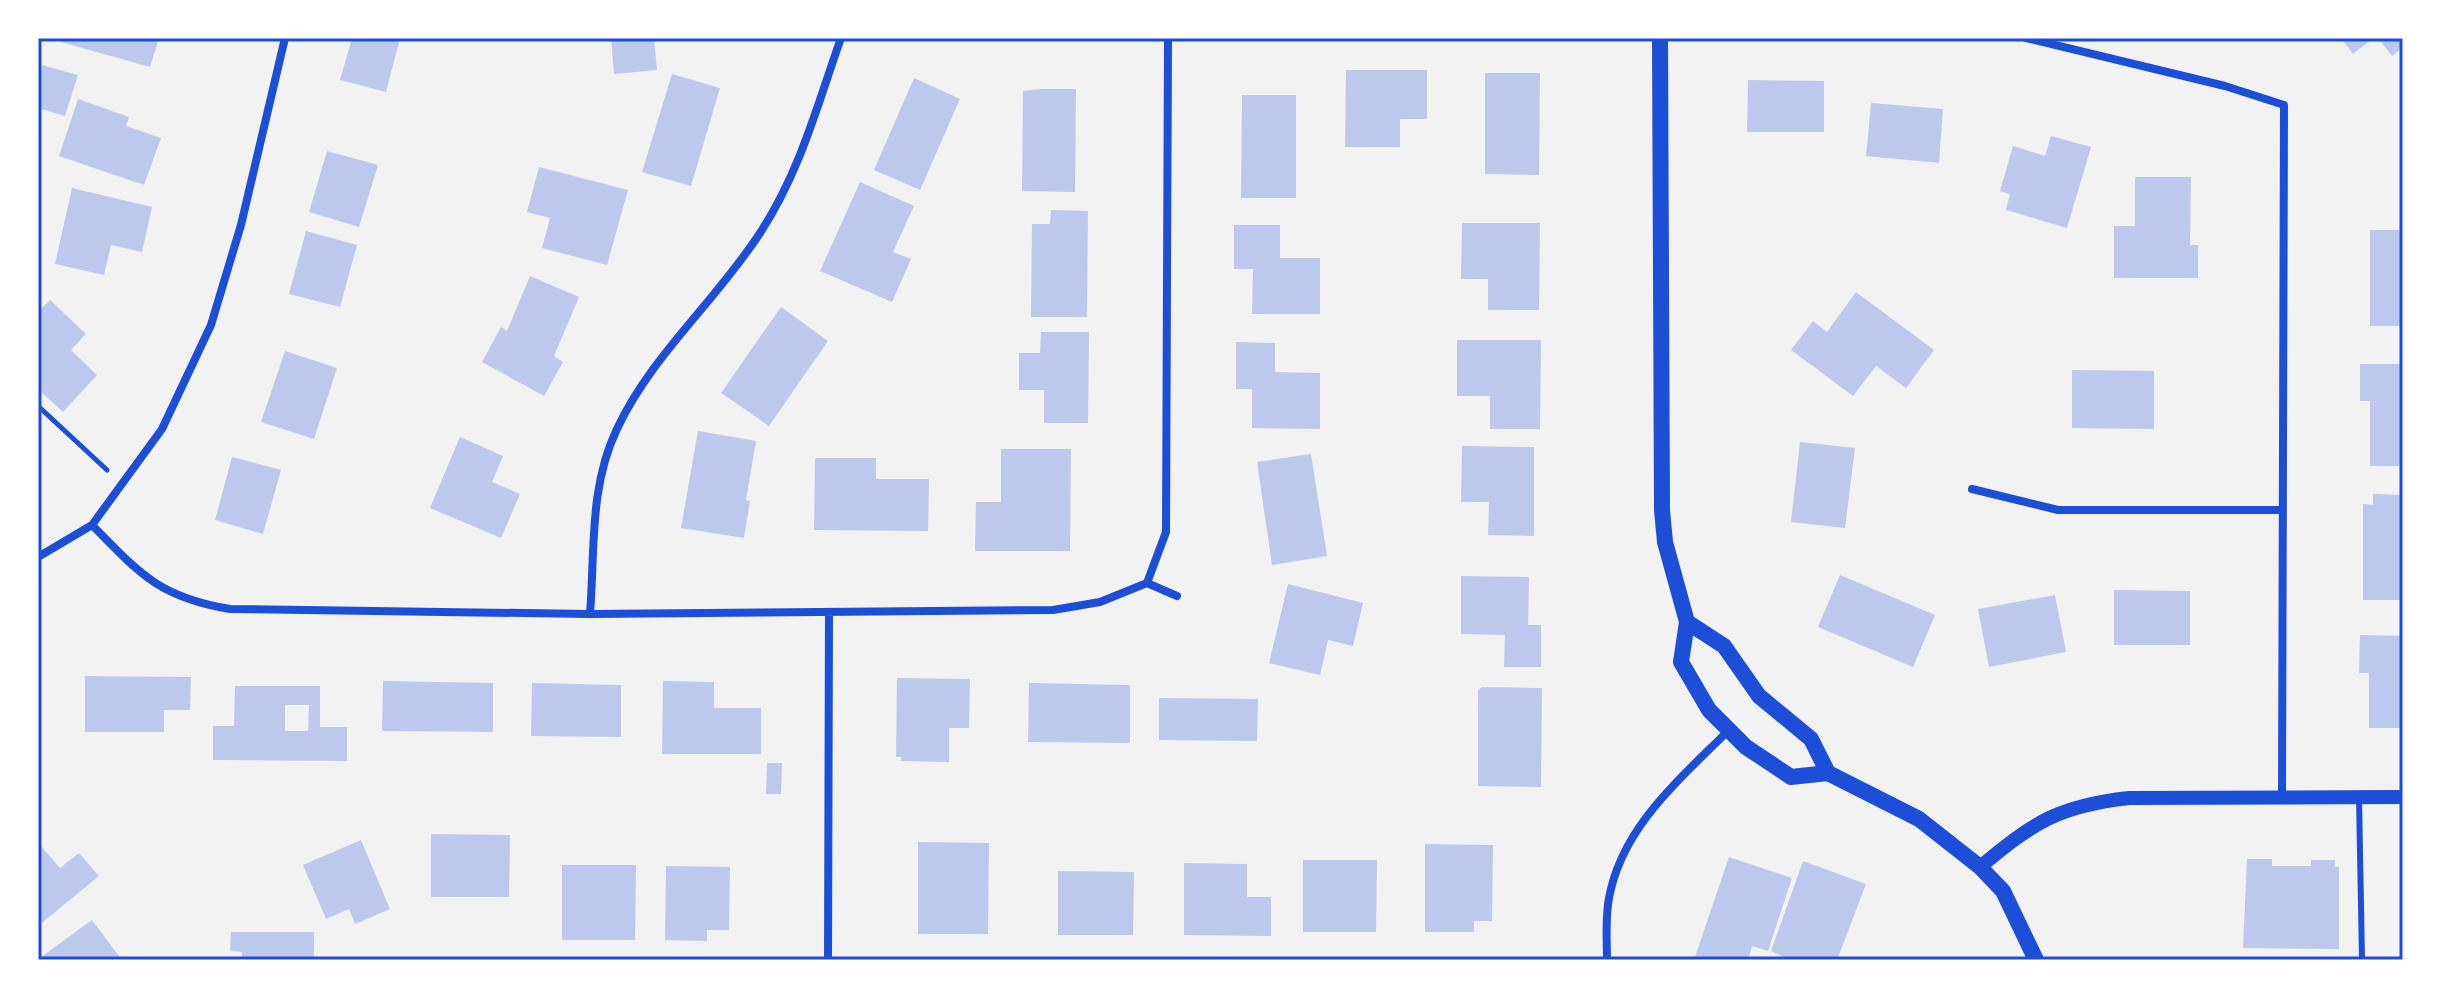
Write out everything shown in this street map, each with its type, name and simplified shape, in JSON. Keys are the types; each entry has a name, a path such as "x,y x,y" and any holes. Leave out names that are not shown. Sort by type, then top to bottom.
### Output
{"main road":[{"path":"1660,38 1662,510 1665,542 1687,622 1681,662 1692,685 1728,731 1769,765 1791,777 1828,773 1919,819 1980,867 2003,891 2036,960"},
{"path":"1687,622 1724,646 1759,696 1811,739 1828,773"}],"street":[{"path":"38,557 92,525 162,429 211,325 241,225 285,38"},
{"path":"590,614 593,520 601,474 616,430 638,390 761,232 809,137 840,38"},
{"path":"1147,583 1166,532 1168,38"},
{"path":"2026,38 2225,86 2284,105 2282,797"},
{"path":"1972,489 2058,510 2282,510"},
{"path":"92,525 153,585 195,603 230,609 590,614 1053,610 1100,602 1147,583 1177,596"},
{"path":"828,960 829,612"},
{"path":"1607,960 1608,901 1617,864 1631,836 1661,798 1728,731"},
{"path":"1980,867 2027,828 2089,802 2129,798 2403,797"}],"lane":[{"path":"2359,797 2362,960"}],"path":[{"path":"38,406 122,485"}],"building":[{"path":"62,38 159,38 150,67 61,42"},
{"path":"352,38 400,38 386,92 340,80"},
{"path":"611,38 654,38 657,70 614,74"},
{"path":"2341,38 2374,38 2353,54"},
{"path":"2378,38 2403,38 2403,47 2392,56"},
{"path":"42,65 78,75 65,116 38,108"},
{"path":"1346,70 1427,70 1427,119 1400,119 1400,147 1345,147"},
{"path":"1485,73 1540,73 1539,175 1485,174"},
{"path":"672,74 720,88 691,186 642,172"},
{"path":"914,78 960,99 920,190 874,170"},
{"path":"1748,80 1824,81 1824,132 1747,132"},
{"path":"1076,89 1075,192 1022,191 1023,91"},
{"path":"1242,95 1296,95 1296,198 1241,198"},
{"path":"78,99 129,117 126,126 161,138 144,185 59,156"},
{"path":"1871,103 1943,109 1939,163 1866,156"},
{"path":"2051,136 2091,147 2067,228 2006,210 2010,194 2000,191 2013,146 2045,156"},
{"path":"327,151 378,165 359,227 309,212"},
{"path":"539,167 628,190 607,265 542,248 550,218 527,212"},
{"path":"2135,177 2191,177 2190,245 2198,245 2198,278 2114,278 2114,226 2135,226"},
{"path":"860,182 914,206 893,252 911,259 892,302 820,271"},
{"path":"72,188 152,207 142,252 111,245 104,275 55,264"},
{"path":"1051,210 1088,211 1087,317 1031,317 1032,224 1050,224"},
{"path":"1462,223 1540,223 1539,310 1488,310 1488,279 1461,279"},
{"path":"1234,225 1280,225 1280,258 1320,258 1320,314 1252,314 1253,269 1234,269"},
{"path":"2370,230 2403,230 2403,326 2370,326"},
{"path":"306,231 357,245 340,307 289,294"},
{"path":"530,276 579,297 554,356 563,362 544,396 482,362 501,327 507,331"},
{"path":"1856,292 1934,350 1906,388 1876,366 1853,396 1791,350 1813,321 1827,332"},
{"path":"50,300 86,334 71,350 97,375 63,412 38,389 38,312"},
{"path":"781,307 828,341 769,426 721,393"},
{"path":"1041,332 1089,332 1088,423 1044,423 1044,390 1019,390 1019,353 1040,353"},
{"path":"1457,340 1541,340 1540,429 1490,429 1490,396 1457,396"},
{"path":"1236,342 1275,343 1275,372 1320,373 1320,429 1252,428 1252,389 1236,389"},
{"path":"285,351 337,368 314,439 261,422"},
{"path":"2360,364 2403,364 2403,466 2370,466 2370,401 2360,401"},
{"path":"2072,370 2154,371 2154,429 2072,428"},
{"path":"698,431 756,441 746,500 750,501 744,538 681,528"},
{"path":"460,437 503,456 492,482 520,494 501,538 430,508"},
{"path":"1800,442 1855,448 1845,528 1791,522"},
{"path":"1462,446 1534,447 1534,536 1488,535 1489,502 1461,502"},
{"path":"1001,449 1071,449 1070,551 975,551 976,502 1001,502"},
{"path":"1311,454 1327,556 1272,565 1257,462"},
{"path":"232,457 281,470 263,534 215,520"},
{"path":"815,458 876,458 876,479 929,479 928,531 814,530"},
{"path":"2373,494 2403,495 2403,600 2363,600 2363,504 2373,505"},
{"path":"1840,575 1935,615 1913,667 1818,627"},
{"path":"1461,576 1529,577 1528,625 1541,625 1541,667 1504,667 1505,635 1461,634"},
{"path":"1288,584 1363,603 1353,646 1328,640 1320,675 1269,663"},
{"path":"2114,590 2190,591 2190,645 2114,645"},
{"path":"2055,595 2066,652 1989,667 1978,609"},
{"path":"2360,635 2403,636 2403,728 2369,728 2369,673 2359,673"},
{"path":"85,676 191,677 190,710 164,710 164,732 85,732"},
{"path":"897,678 970,679 969,728 949,728 949,762 901,761 901,757 896,757"},
{"path":"383,681 493,683 493,732 382,731"},
{"path":"663,681 714,682 714,708 761,708 761,754 662,754"},
{"path":"532,683 621,685 621,737 531,736"},
{"path":"1029,683 1130,685 1130,743 1028,742"},
{"path":"235,686 320,686 320,727 347,727 347,761 213,760 213,726 234,726","holes":["285,705 309,705 308,731 285,731"]},
{"path":"1482,687 1542,688 1541,787 1478,786 1478,690"},
{"path":"1159,698 1258,699 1257,741 1159,740"},
{"path":"767,763 782,763 781,794 766,794"},
{"path":"431,834 510,835 509,897 431,897"},
{"path":"361,840 390,909 355,924 349,909 326,919 303,865"},
{"path":"918,842 989,843 988,934 918,934"},
{"path":"1425,844 1493,845 1492,921 1474,921 1474,932 1425,932"},
{"path":"40,845 60,868 79,853 99,876 38,926"},
{"path":"1729,857 1792,878 1768,951 1752,946 1748,960 1694,960"},
{"path":"2247,859 2272,859 2272,866 2311,866 2311,860 2335,860 2335,867 2339,867 2339,949 2243,948"},
{"path":"1303,860 1377,860 1376,932 1303,932"},
{"path":"1803,861 1866,884 1837,960 1790,960 1771,951"},
{"path":"1184,863 1247,864 1247,897 1271,897 1271,936 1184,935"},
{"path":"562,865 636,865 635,940 562,940"},
{"path":"666,866 730,867 729,930 707,930 707,941 665,940"},
{"path":"1058,871 1134,872 1133,935 1058,935"},
{"path":"92,920 122,960 44,960 41,957"},
{"path":"231,932 314,932 314,960 242,960 242,952 230,951"}]}
